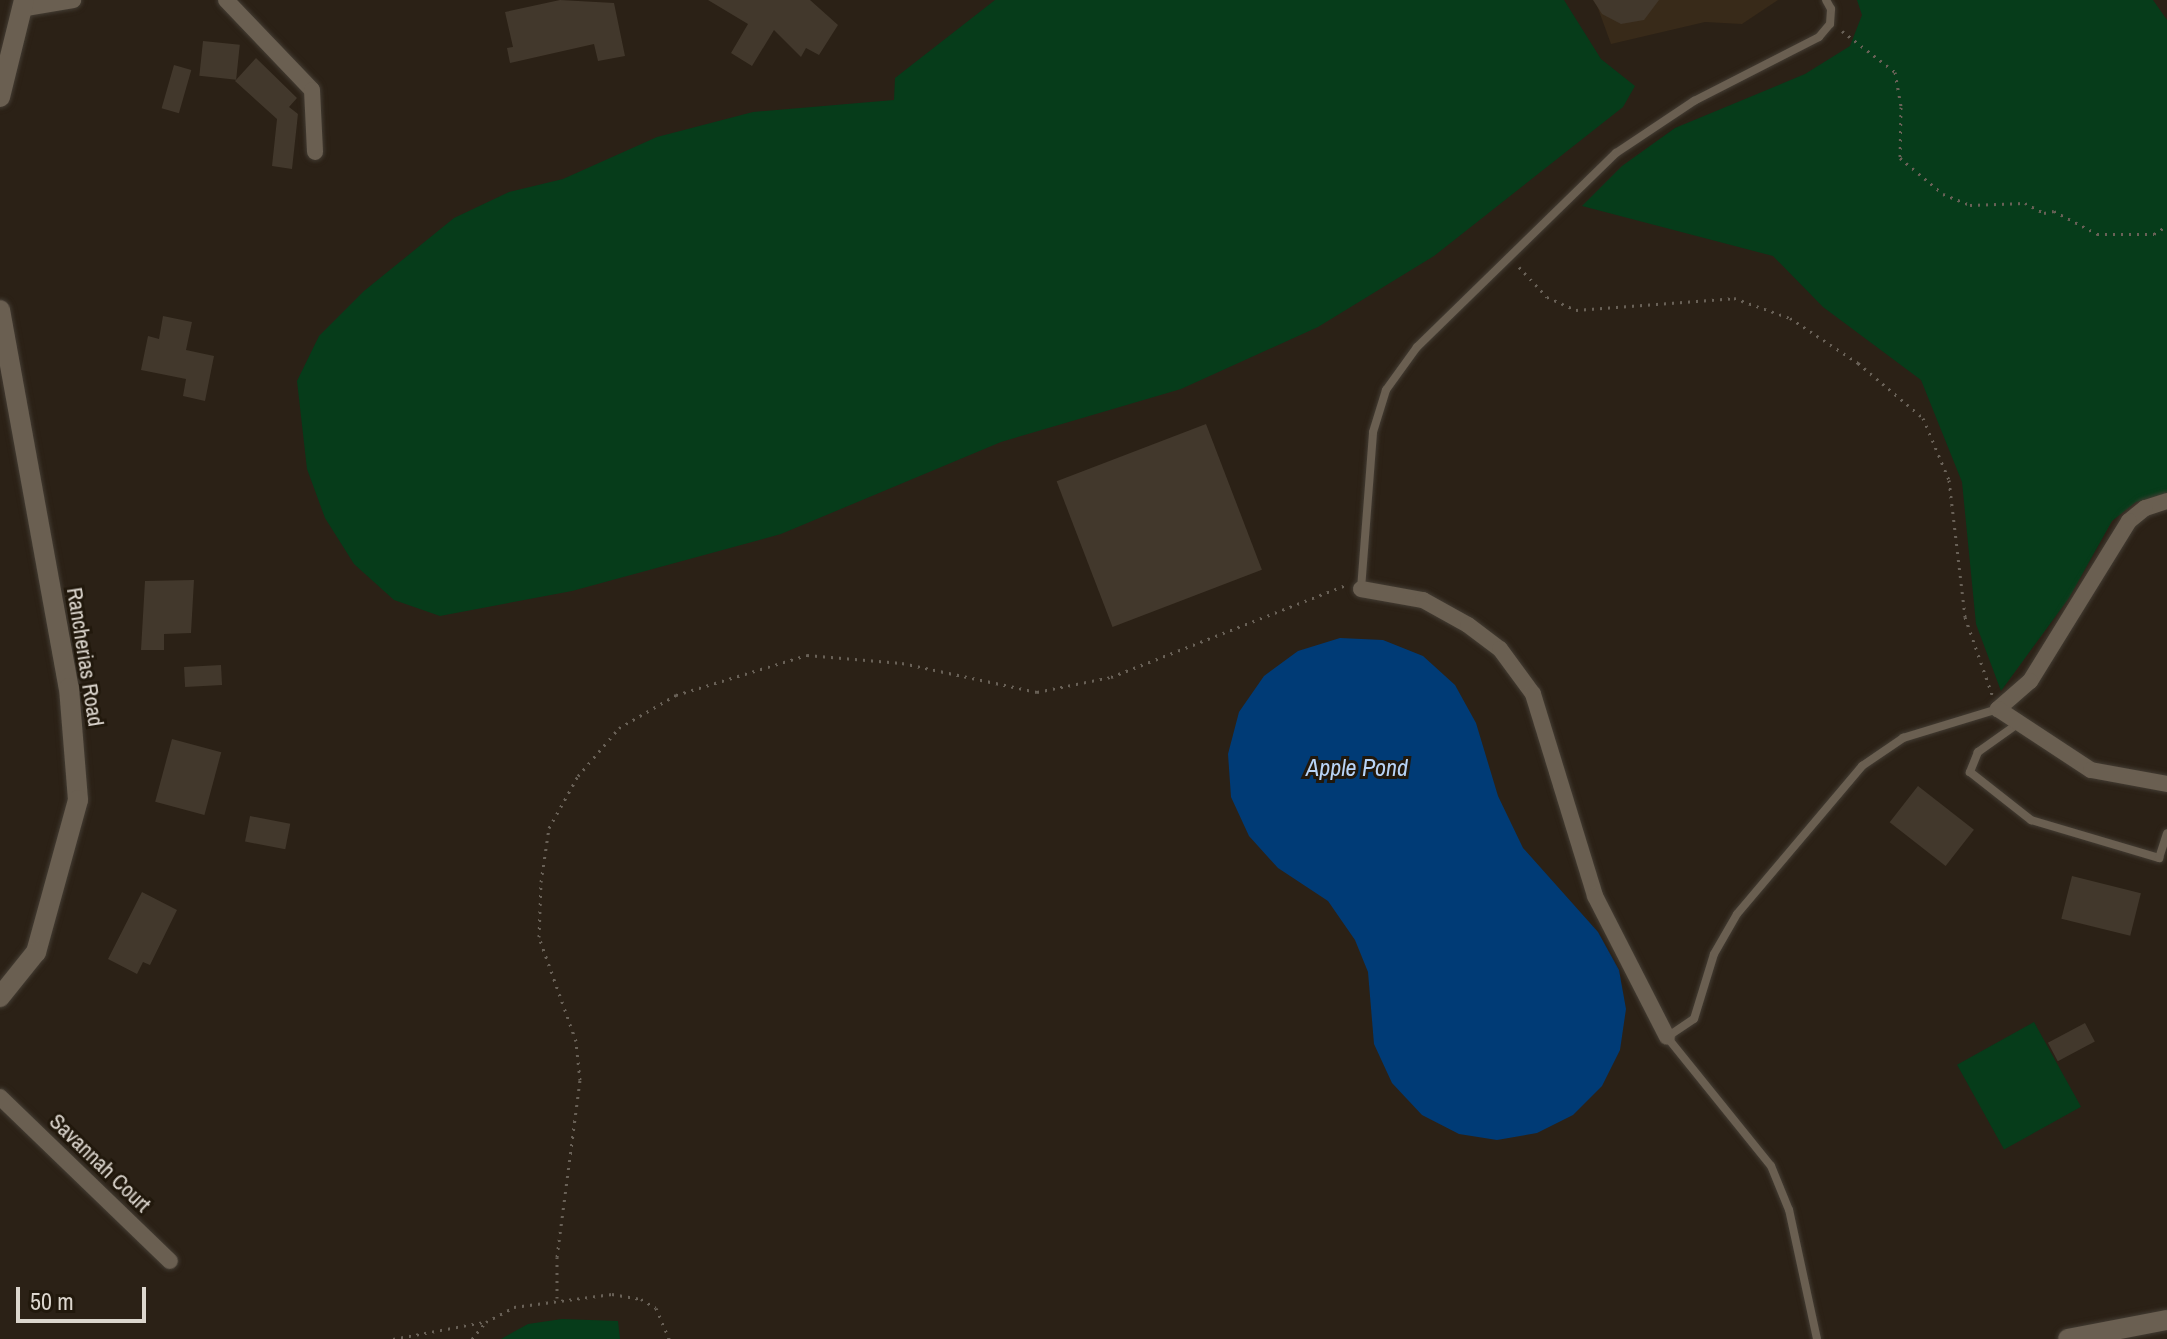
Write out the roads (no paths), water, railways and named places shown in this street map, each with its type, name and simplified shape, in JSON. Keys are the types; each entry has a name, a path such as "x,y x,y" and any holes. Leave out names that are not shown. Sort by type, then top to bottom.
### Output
{"street":[{"path":"0,97 22,4 73,0"},
{"path":"226,0 312,90 315,152"},
{"name":"Rancherias Road","path":"0,310 69,688 78,800 36,952 0,997"},
{"path":"2167,501 2145,508 2129,521 2030,681 1998,709 2016,725 2091,770 2167,784"},
{"path":"1361,589 1423,600 1468,625 1500,649 1533,694 1586,872 1667,1037"},
{"name":"Savannah Court","path":"0,1097 170,1261"},
{"path":"2068,1339 2167,1320"}],"lane":[{"path":"1361,589 1373,432 1386,390 1417,347 1512,258 1616,153 1653,126 1797,49 1826,28 1831,9 1826,0"},
{"path":"1817,1339 1789,1210 1771,1166 1667,1037 1694,1019 1714,954 1737,914 1862,766 1903,738 1998,709"},
{"path":"2016,725 1978,752 1970,772 2031,820 2159,858 2167,833"}],"water":[{"name":"Apple Pond","path":"1340,638 1383,640 1423,656 1455,685 1476,723 1498,796 1523,848 1598,932 1619,970 1626,1009 1620,1050 1602,1086 1573,1115 1537,1133 1497,1140 1459,1134 1422,1115 1392,1083 1374,1044 1368,972 1355,940 1328,901 1278,868 1249,836 1231,797 1228,754 1239,712 1264,676 1298,651"}]}
